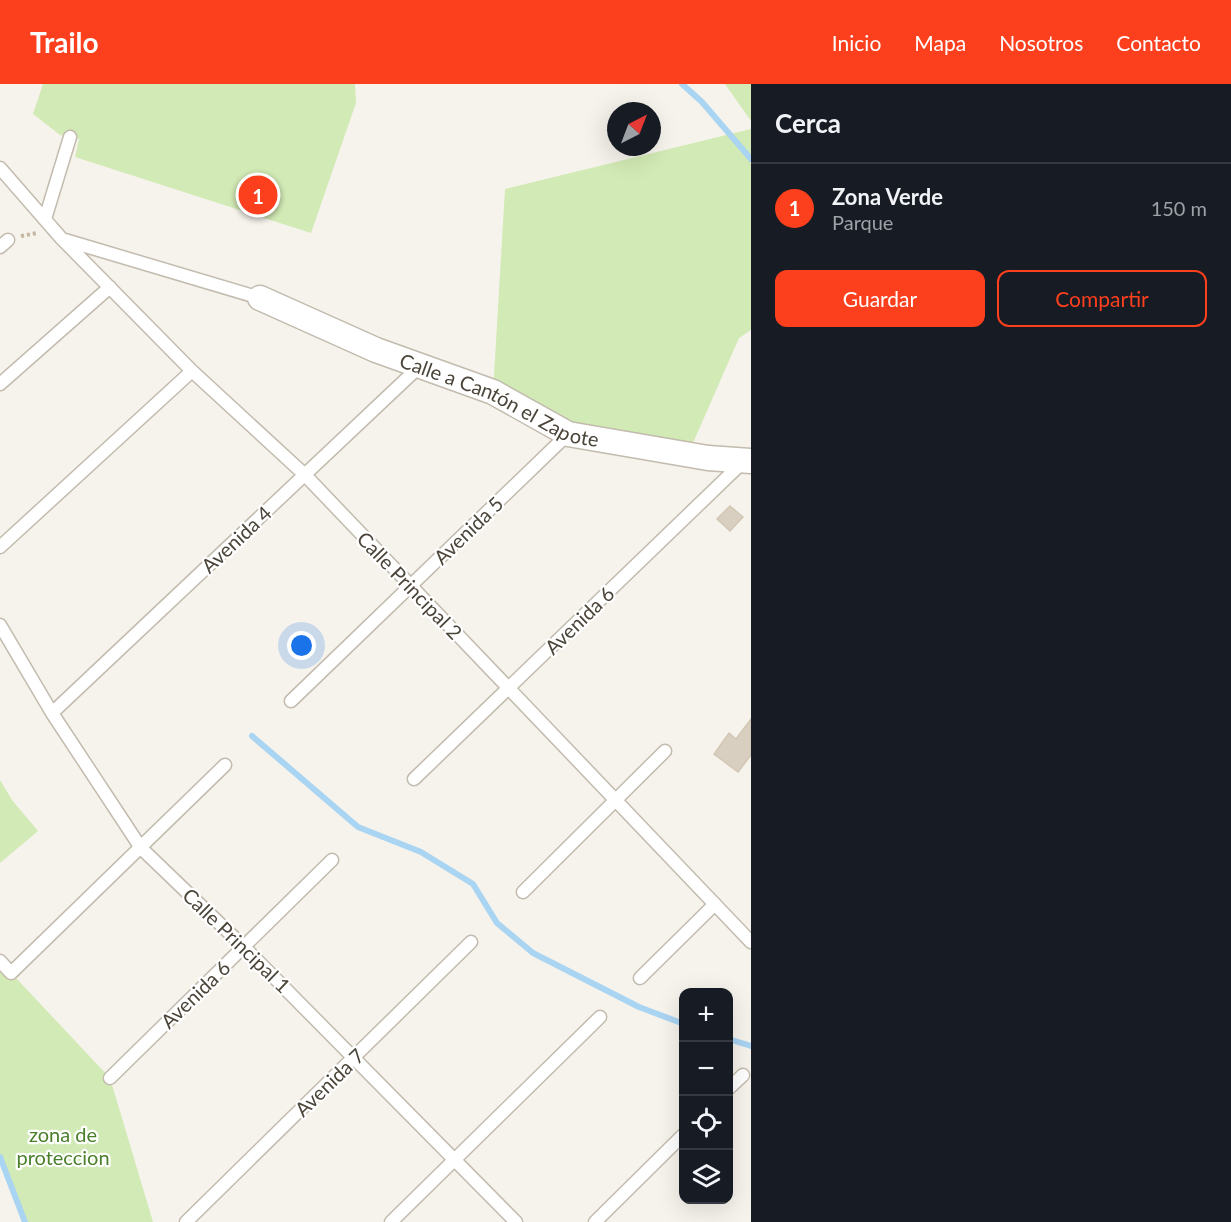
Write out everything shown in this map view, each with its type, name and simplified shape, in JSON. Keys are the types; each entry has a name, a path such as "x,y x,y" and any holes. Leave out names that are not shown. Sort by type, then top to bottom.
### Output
{"street":[{"name":"Calle a Cantón el Zapote","path":"260,298 376,350 493,392 568,434 708,458 748,461"}],"lane":[{"path":"45,219 70,137"},
{"name":"Calle Principal 2","path":"0,168 61,238 192,371 305,475 751,942"},
{"path":"61,238 260,298"},
{"path":"0,384 110,287"},
{"name":"Avenida 4","path":"52,713 420,366"},
{"path":"0,547 192,371"},
{"name":"Avenida 5","path":"291,701 568,434"},
{"name":"Avenida 6","path":"414,779 748,461"},
{"name":"Calle Principal 1","path":"0,625 52,713 141,848 244,946 516,1222"},
{"path":"523,892 666,751"},
{"path":"0,961 11,973 225,765"},
{"name":"Avenida 6","path":"110,1078 332,860"},
{"path":"640,978 715,904"},
{"name":"Avenida 7","path":"186,1222 471,942"},
{"path":"392,1222 600,1017"},
{"path":"733,1085 743,1075"},
{"path":"595,1222 679,1139"}],"path":[{"path":"4,244 33,232 61,238"}],"green space":[{"path":"43,84 355,84 356,103 311,233 75,157 79,139 60,135 33,114"},
{"path":"725,84 751,84 751,121"},
{"path":"751,129 751,330 739,338 689,452 569,422 493,392 505,189 640,156 661,156 661,151"},
{"path":"0,780 12,800 38,831 0,863"},
{"name":"zona de proteccion","path":"0,961 110,1078 153,1222 25,1222 0,1157"}],"building":[{"path":"730,506 743,517 730,531 717,519"},
{"path":"751,719 751,755 738,772 714,754 729,733 736,739"}],"waterway":[{"path":"682,84 702,102 751,159"},
{"path":"252,736 358,827 421,852 473,884 497,923 533,953 639,1007 679,1022"},
{"path":"733,1041 751,1046"},
{"path":"0,1157 25,1222"}],"place":[{"name":"Zona Verde","path":"258,195"}]}
